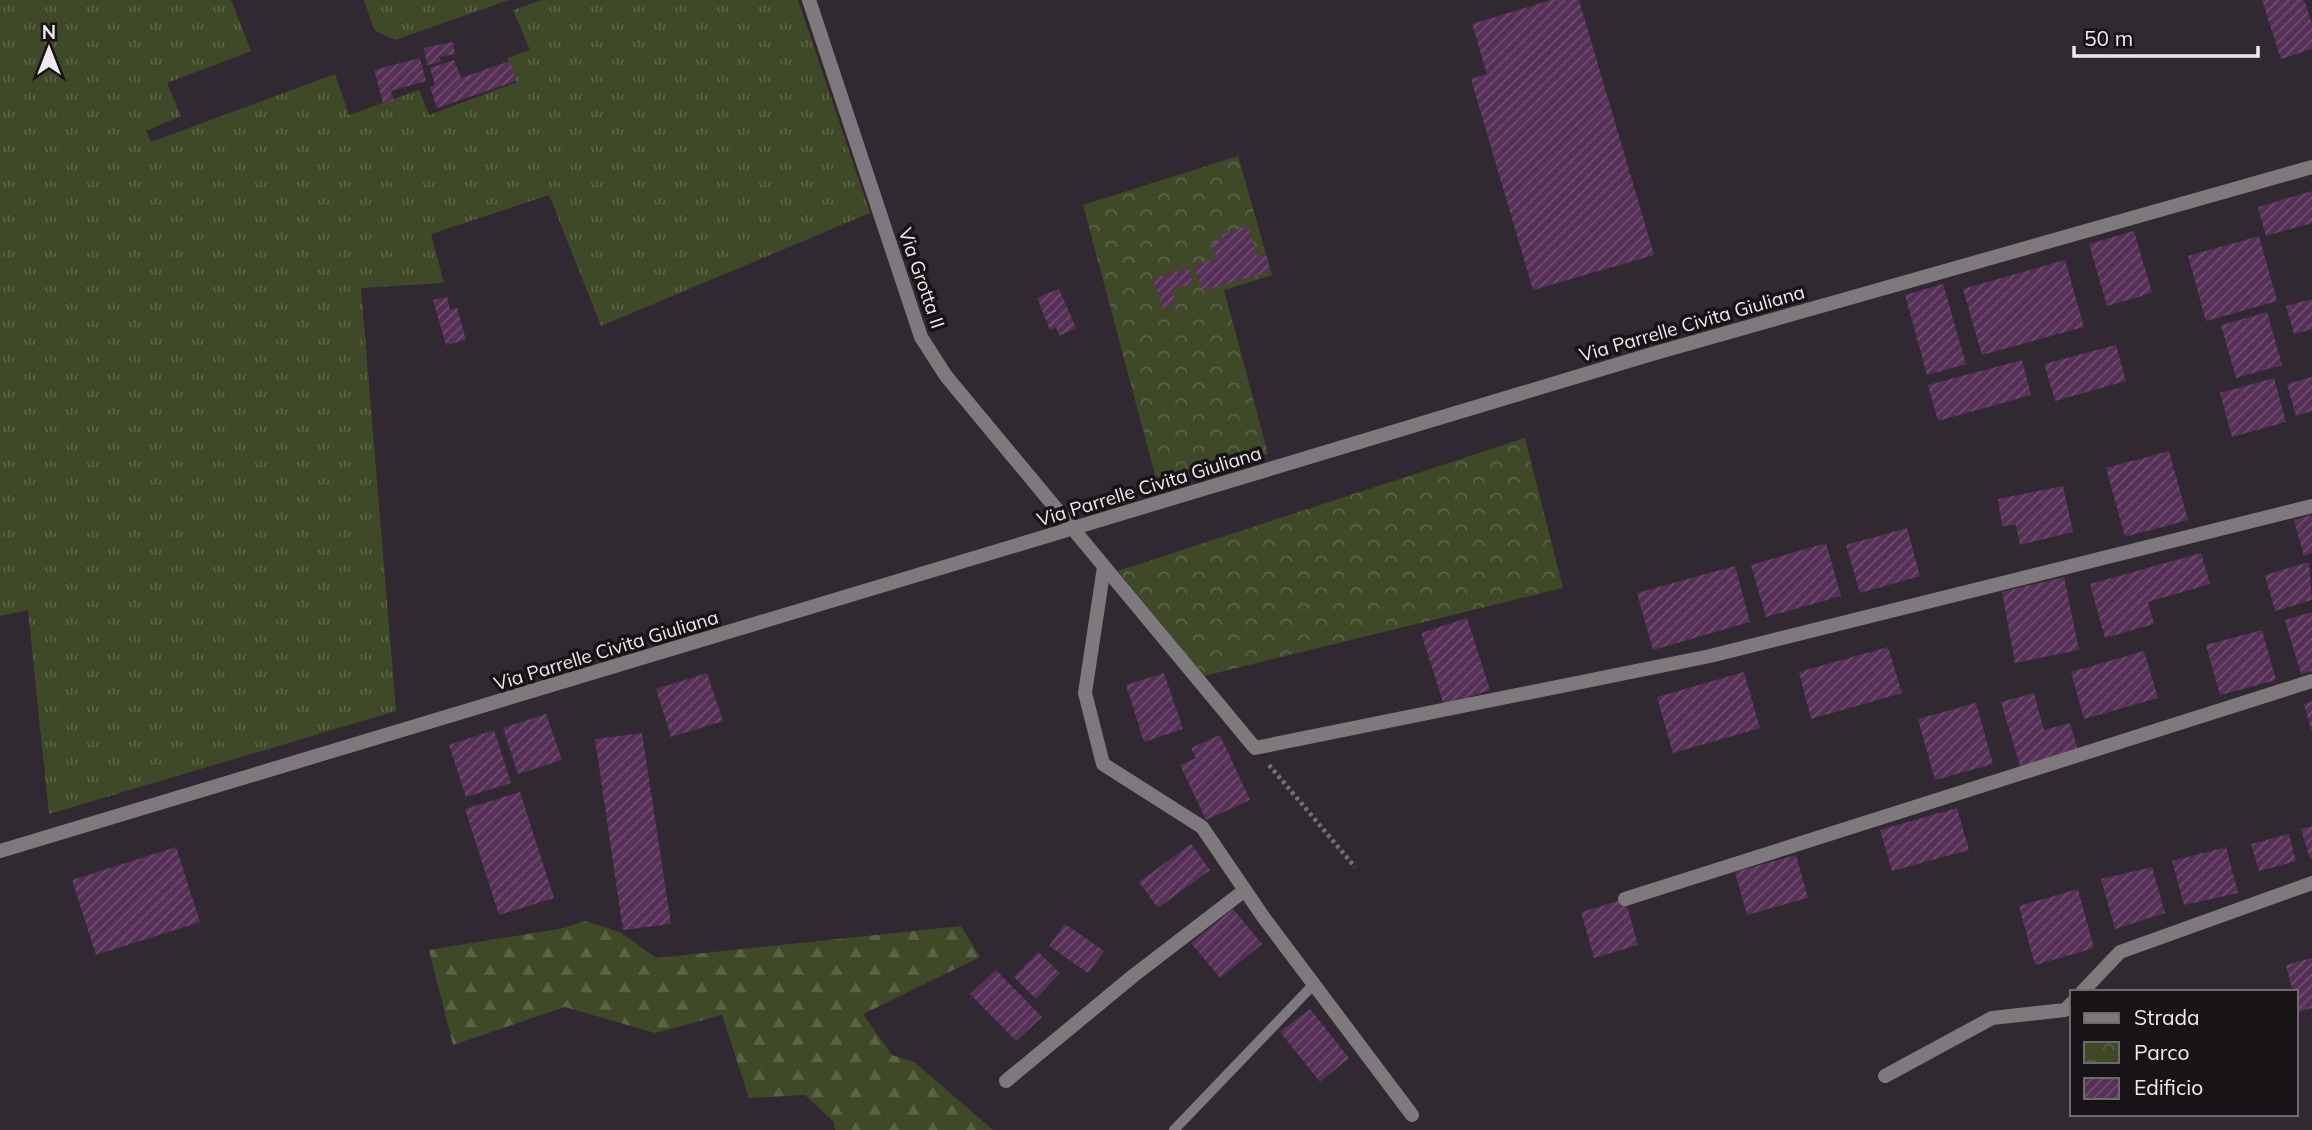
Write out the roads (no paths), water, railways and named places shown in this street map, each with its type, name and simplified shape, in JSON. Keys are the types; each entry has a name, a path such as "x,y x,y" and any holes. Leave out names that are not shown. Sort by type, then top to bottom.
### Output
{"street":[{"name":"Via Grotta II","path":"809,0 921,337 946,376 1255,748 1710,656 2312,506"},
{"name":"Via Parrelle Civita Giuliana","path":"0,851 1665,350 2312,167"},
{"path":"1104,567 1085,693 1103,764 1202,827 1245,890 1412,1115"},
{"path":"1625,899 2312,681"},
{"path":"2084,990 2120,952 2312,883"},
{"path":"1006,1081 1133,976 1245,890"},
{"path":"1885,1076 1992,1018 2066,1010 2070,1005"}],"lane":[{"path":"1174,1130 1314,984"}]}
